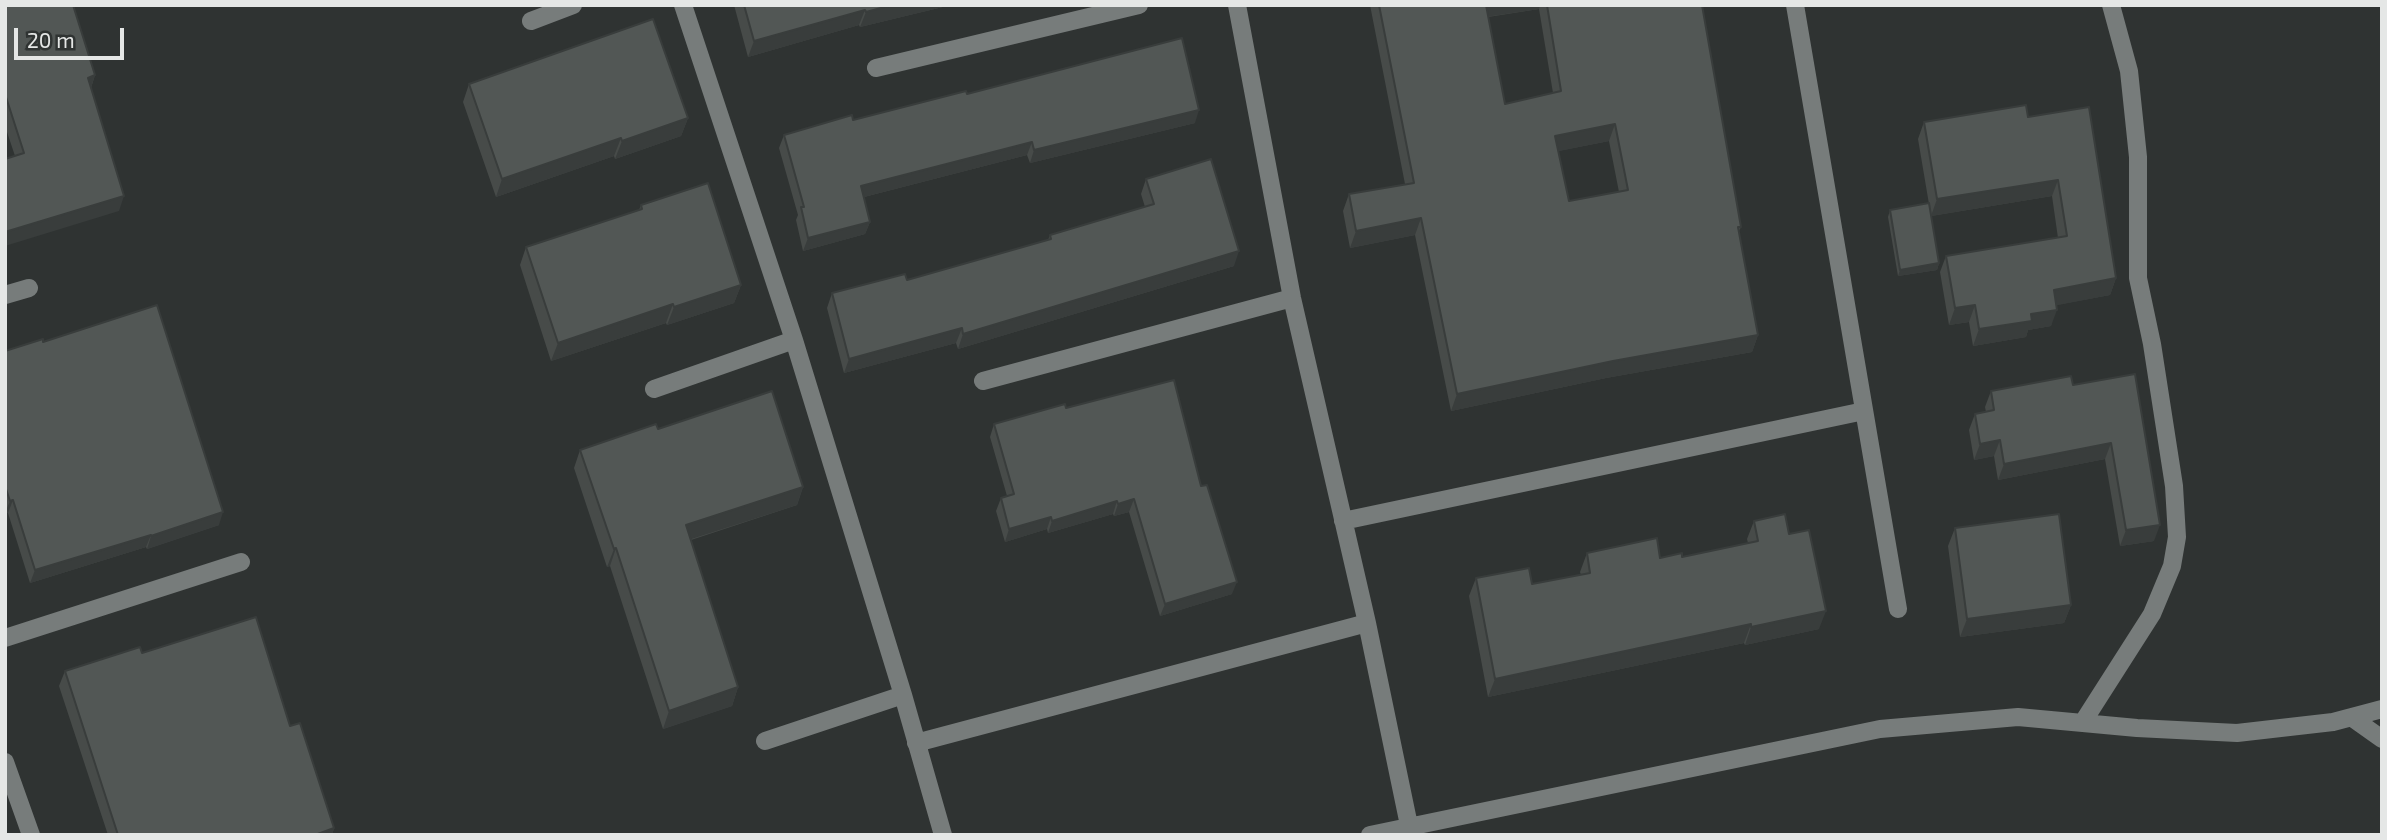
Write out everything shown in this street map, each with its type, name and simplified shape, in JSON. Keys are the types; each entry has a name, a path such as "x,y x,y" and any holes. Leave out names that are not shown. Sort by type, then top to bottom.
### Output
{"street":[{"path":"531,21 573,5"},
{"path":"683,5 794,340 943,835"},
{"path":"876,68 1139,5"},
{"path":"1237,5 1292,298 1367,623 1409,830"},
{"path":"1795,5 1898,609"},
{"path":"2083,722 2152,614 2172,566 2177,537 2174,485 2152,344 2138,278 2138,157 2129,72 2111,5"},
{"path":"5,295 29,288"},
{"path":"983,381 1292,298"},
{"path":"654,389 794,340"},
{"path":"1343,521 1864,411"},
{"path":"5,638 241,562"},
{"path":"916,743 1367,623"},
{"path":"765,741 903,695"},
{"path":"1370,835 1409,830 1880,729 2018,717 2137,728 2236,733 2333,722 2382,709"},
{"path":"2351,717 2382,739"},
{"path":"5,762 31,835"}],"building":[{"path":"5,5 73,5 95,75 88,78 124,196 5,232 5,159 24,153 5,94"},
{"path":"744,5 892,5 754,41"},
{"path":"1379,5 1486,5 1505,104 1561,91 1547,5 1702,5 1758,335 1613,361 1457,394 1421,218 1356,231 1349,194 1414,183","holes":["1615,124 1628,190 1569,201 1555,136"]},
{"path":"653,19 688,118 502,179 469,84"},
{"path":"1182,38 1199,110 1034,150 1032,142 861,186 870,222 808,238 801,207 804,207 784,135 852,115 853,120 966,91 967,94"},
{"path":"2026,105 2028,117 2089,107 2116,278 2054,290 2057,310 2031,314 2032,321 1979,329 1975,305 1955,308 1946,256 2067,236 2058,180 1937,199 1924,122"},
{"path":"1211,159 1239,251 963,334 962,328 849,359 832,293 905,274 907,280 1051,239 1050,235 1154,204 1146,179"},
{"path":"708,183 741,285 674,307 673,304 558,343 526,247 642,209 641,205"},
{"path":"1929,203 1939,263 1900,270 1890,210"},
{"path":"157,305 223,512 35,570 13,500 10,501 5,486 5,351 43,339 43,342"},
{"path":"2135,374 2160,525 2126,530 2111,443 2004,464 2000,440 1980,444 1975,414 1994,410 1991,391 2071,376 2073,385"},
{"path":"1174,380 1201,486 1207,485 1237,582 1165,604 1134,499 1118,504 1117,501 1052,521 1051,517 1009,529 1001,498 1014,494 994,424 1065,404 1066,408"},
{"path":"772,391 803,487 686,525 738,687 669,711 616,548 614,549 580,450 656,424 658,429"},
{"path":"1785,514 1789,534 1809,530 1826,611 1751,627 1751,624 1495,679 1476,578 1529,568 1532,584 1590,573 1587,553 1657,538 1660,558 1682,553 1682,557 1758,541 1754,521"},
{"path":"2059,514 2071,605 1967,619 1955,528"},
{"path":"256,617 290,726 300,723 334,828 315,835 118,835 65,671 140,647 142,653"}]}
